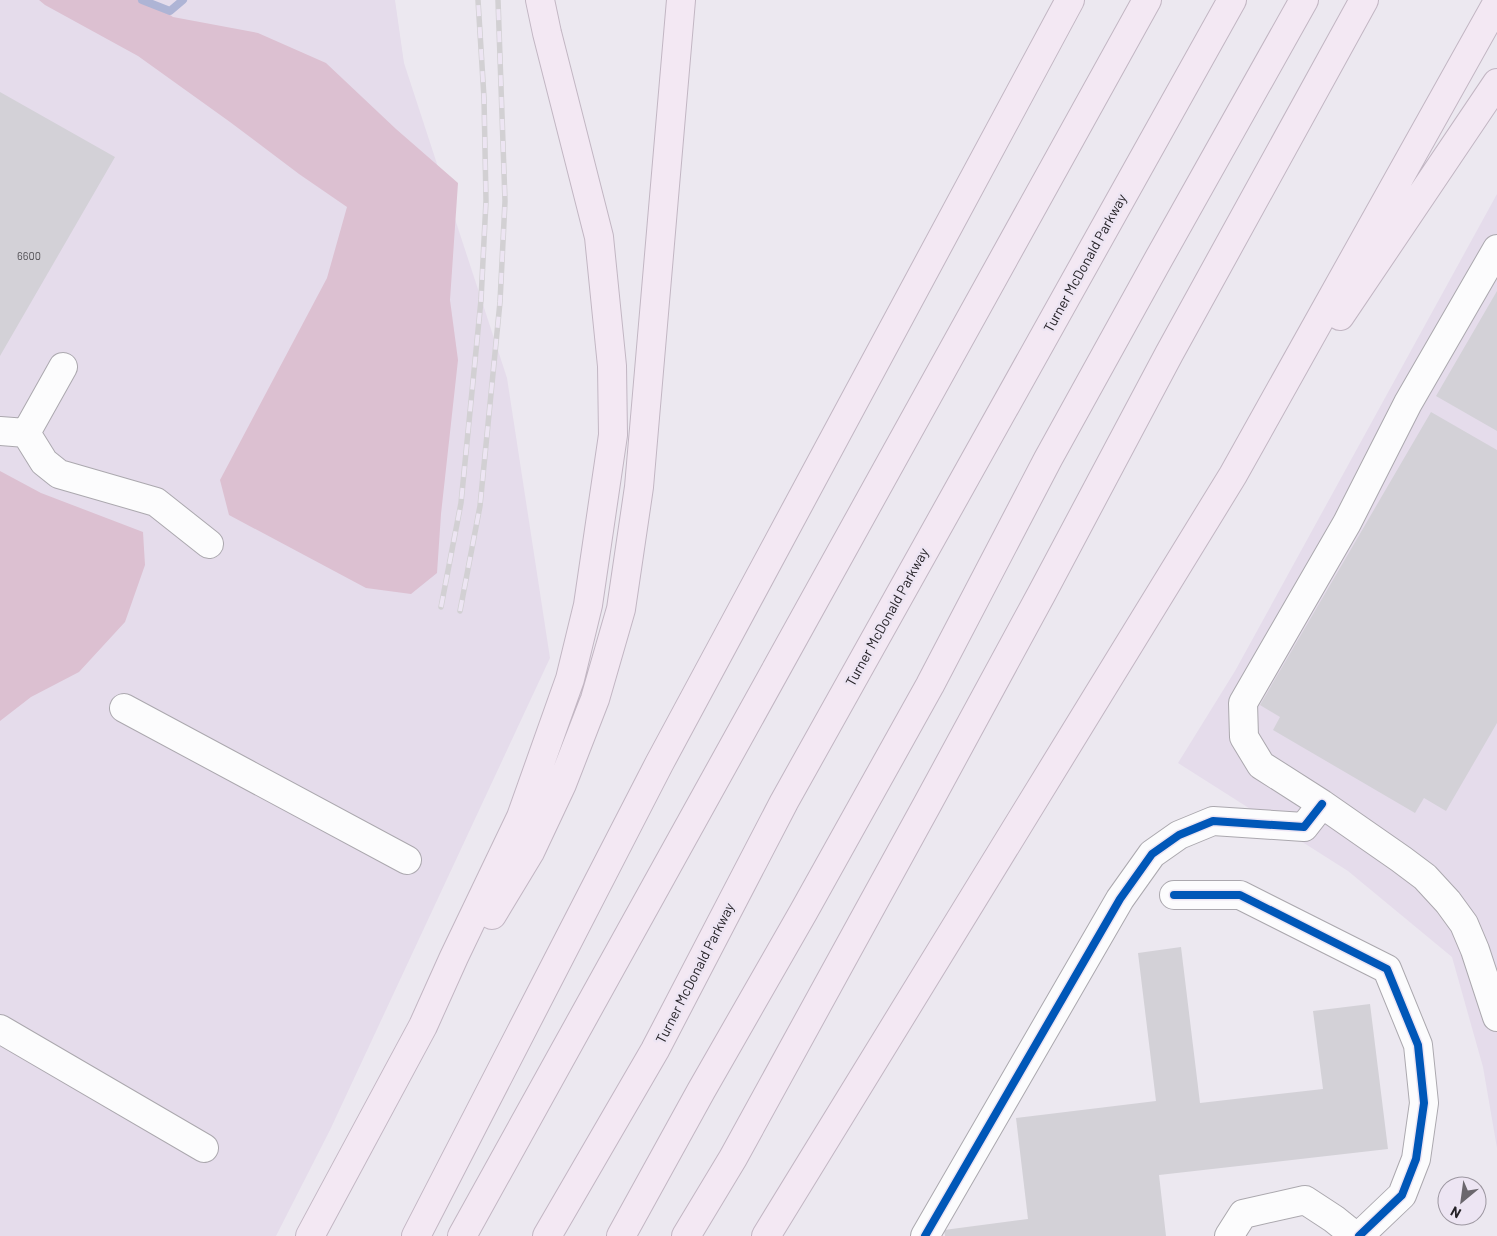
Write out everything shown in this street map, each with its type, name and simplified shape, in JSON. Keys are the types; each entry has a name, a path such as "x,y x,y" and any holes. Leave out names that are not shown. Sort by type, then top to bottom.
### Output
{"highway":[{"path":"423,1026 522,816 570,679 588,605 612,435 612,366 599,237 551,52 540,0"},
{"path":"310,1236 423,1026 530,852 562,784 595,699 621,609 639,488 681,0"},
{"path":"416,1236 659,764 1070,0"},
{"path":"462,1236 1147,0"},
{"name":"Turner McDonald Parkway","path":"547,1236 655,1050 784,802 1232,0"},
{"path":"621,1236 930,685 1053,451 1304,0"},
{"path":"686,1236 733,1158 928,803 1174,345 1364,0"},
{"path":"766,1236 1233,474 1497,3"},
{"path":"1233,474 1497,83"}],"street":[{"path":"1497,249 1408,403 1347,523 1243,703 1244,737 1261,765 1322,804 1425,877 1448,902 1464,924 1475,950 1497,1017"},
{"path":"63,367 13,432 59,474 156,502 209,544"},
{"path":"124,708 407,860"},
{"path":"925,1236 1120,899 1152,854 1180,835 1213,821 1304,828 1322,804"},
{"path":"1174,896 1240,896 1387,969 1418,1045 1424,1103 1416,1158 1402,1195 1357,1236 1305,1200 1243,1214 1228,1236"},
{"path":"1475,950 1497,965"},
{"path":"0,1029 204,1148"}],"shaded area":[{"path":"0,0 395,0 404,63 507,378 550,658 330,1130 276,1236 0,1236"},
{"path":"39,0 148,0 173,17 258,33 326,63 396,129 458,183 450,300 458,360 441,514 437,573 411,594 366,588 229,515 220,480 327,278 347,207 138,56"},
{"path":"1497,194 1497,1148 1483,1067 1452,957 1348,871 1178,763 1235,671"},
{"path":"0,471 41,493 143,532 145,565 125,622 79,672 31,697 0,721"}],"building":[{"path":"0,92 115,157 0,356"},
{"path":"1497,291 1497,431 1436,396"},
{"path":"1431,412 1497,450 1497,723 1446,811 1424,798 1415,813 1273,730 1280,717 1260,705"},
{"path":"1181,947 1200,1103 1323,1089 1313,1011 1370,1004 1388,1149 1159,1175 1166,1236 945,1236 944,1230 1028,1219 1016,1118 1156,1101 1138,953"}],"waterway":[{"path":"142,0 170,11 183,0"}],"railway":[{"path":"441,607 461,503 481,300 486,201 484,98 478,0"},
{"path":"460,611 480,506 500,302 505,201 498,0"}],"cycle path":[{"path":"925,1236 1120,899 1152,854 1179,835 1213,821 1304,827 1322,804"},
{"path":"1174,895 1240,895 1387,969 1418,1045 1424,1103 1416,1159 1402,1195 1359,1236"}]}
